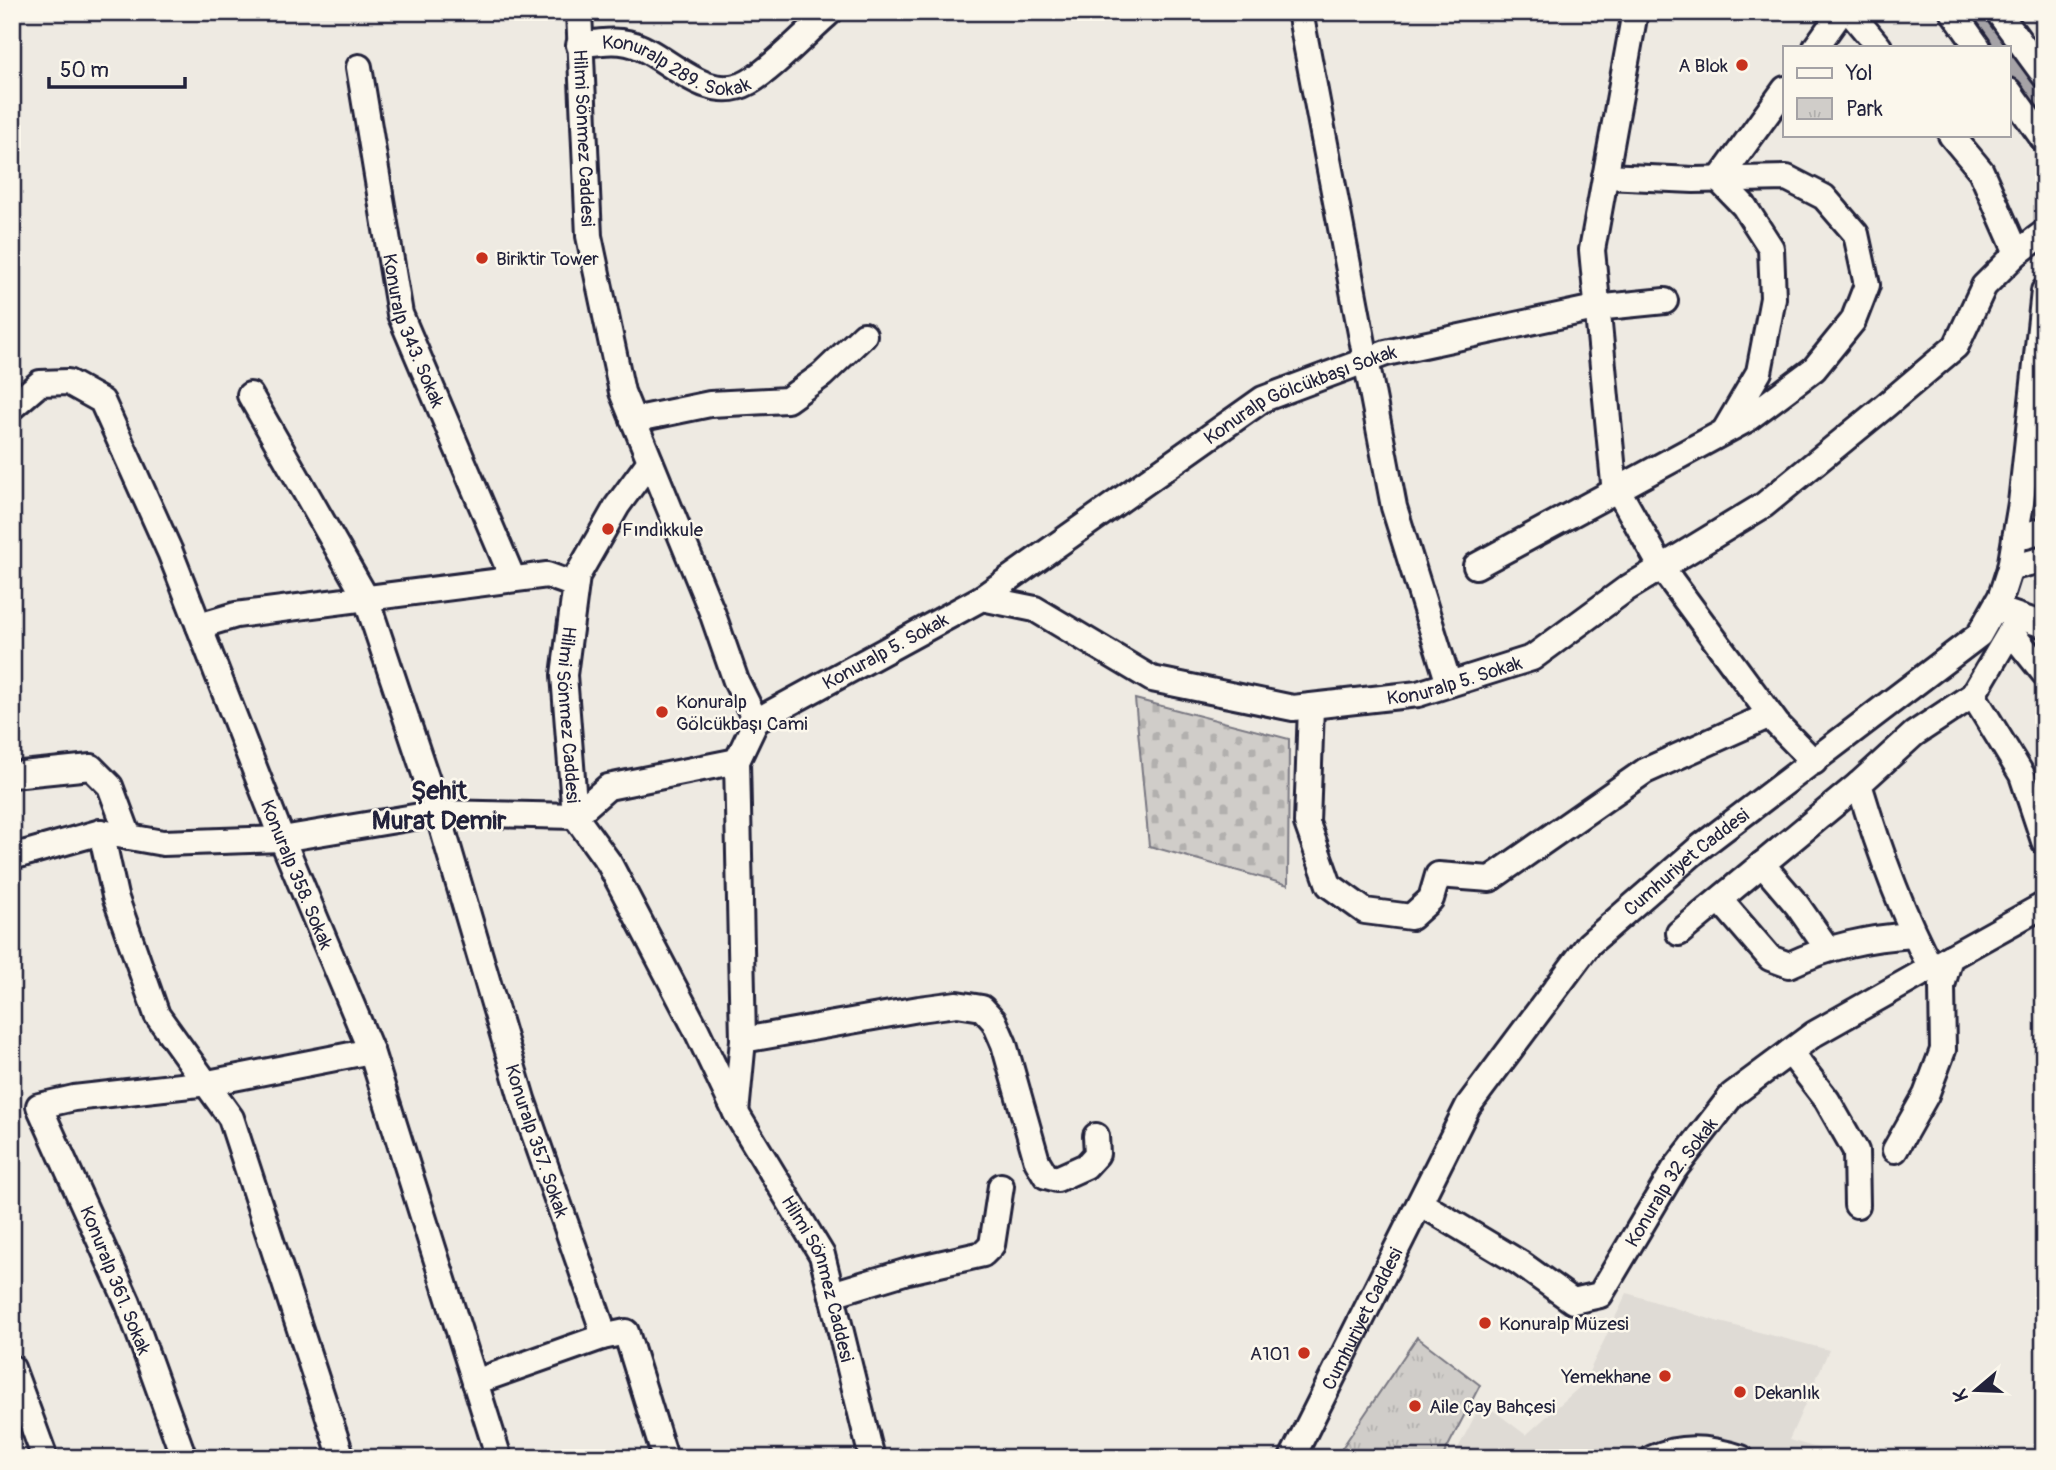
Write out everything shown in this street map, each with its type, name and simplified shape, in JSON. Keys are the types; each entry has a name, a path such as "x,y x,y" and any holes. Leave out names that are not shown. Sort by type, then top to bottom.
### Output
{"street":[{"name":"Hilmi Sönmez Caddesi","path":"579,12 589,236 622,392 650,461 617,506 577,576 575,585 564,675 575,816 609,863 684,1005 736,1113 822,1255 872,1458"},
{"name":"Konuralp 289. Sokak","path":"579,45 614,40 642,47 677,73 717,88 748,83 830,12"},
{"path":"1300,12 1394,507 1449,684"},
{"path":"1634,12 1592,250 1595,308 1614,483 1661,568 1770,715 1814,762"},
{"path":"1817,46 1841,12"},
{"path":"1850,12 1878,46"},
{"path":"1952,12 1977,46"},
{"path":"1998,12 2044,75"},
{"name":"Konuralp 343. Sokak","path":"359,67 400,314 513,579"},
{"path":"1718,180 1783,92"},
{"path":"2010,92 2044,140"},
{"path":"1952,136 1981,171 2017,253"},
{"path":"1476,566 1746,420 1814,369 1853,321 1867,285 1856,234 1824,197 1787,178 1718,180 1605,176"},
{"path":"1718,180 1744,206 1771,248 1773,298 1759,372 1724,432"},
{"name":"Konuralp 5. Sokak","path":"756,721 982,598 1035,609 1152,679 1293,708 1418,694 1532,659 1626,589 1764,505 1956,346 1984,286 2017,253 2044,233"},
{"name":"Cumhuriyet Caddesi","path":"1292,1458 1468,1106 1589,944 1699,848 1979,635 1994,608 2010,568 2044,291"},
{"name":"Konuralp Gölcükbaşı Sokak","path":"982,598 1264,399 1386,353 1595,308 1665,301"},
{"path":"633,420 710,404 787,400 822,375 864,335"},
{"name":"Konuralp 358. Sokak","path":"17,395 40,383 68,382 102,401 170,552 282,839 371,1051 499,1458"},
{"name":"Konuralp 357. Sokak","path":"250,395 366,598 438,813 522,1099 600,1322 602,1337"},
{"path":"650,461 712,612 736,681 756,721 737,761 743,1040 736,1113"},
{"path":"2015,538 2044,530"},
{"path":"2010,568 2044,559"},
{"path":"199,626 236,615 547,575 575,585"},
{"path":"1994,608 2015,624 2044,674"},
{"path":"2015,624 2044,625"},
{"path":"1679,933 1859,784 1914,734 1973,695 2015,624"},
{"path":"1973,695 2022,775 2044,841"},
{"path":"1311,706 1307,823 1329,885 1365,911 1411,917 1431,899 1438,875 1490,879 1645,771 1770,715"},
{"path":"12,857 101,832 163,844 282,839 438,813 575,816 608,787 737,761"},
{"path":"12,775 91,767 110,786 129,837"},
{"path":"1859,784 1875,839 1913,935 1941,962 1943,1051 1926,1096 1895,1150"},
{"path":"101,832 114,896 157,1015 231,1118 342,1458"},
{"path":"1762,864 1797,905 1827,948"},
{"path":"1720,900 1754,936 1770,958 1789,965 1827,948 1877,937 1913,935"},
{"name":"Konuralp 32. Sokak","path":"1420,1203 1520,1263 1573,1301 1600,1295 1674,1170 1732,1095 1814,1034 2044,905"},
{"path":"743,1040 919,1009 957,1004 982,1008 994,1021 1004,1044 1037,1161 1046,1176 1057,1179 1086,1166 1097,1154 1096,1136"},
{"path":"208,1083 371,1051"},
{"path":"1790,1052 1827,1100 1856,1151 1857,1205"},
{"name":"Konuralp 361. Sokak","path":"184,1458 128,1303 39,1106 74,1098 208,1083"},
{"path":"832,1294 908,1271 983,1254 992,1245 1001,1186"},
{"path":"475,1382 602,1337 625,1332 666,1458"},
{"path":"12,1368 45,1458"},
{"path":"1653,1458 1671,1449 1716,1449 1741,1458"}],"shaded area":[{"path":"1627,1293 1716,1321 1829,1350 1789,1440 1853,1458 1453,1458 1482,1402 1526,1435 1583,1384"}],"green space":[{"path":"1135,699 1289,739 1288,885 1149,846"},
{"path":"1417,1337 1480,1385 1442,1458 1344,1458 1338,1454"}],"waterway":[{"path":"1974,12 1999,46"},
{"path":"2010,60 2044,107"}],"place":[{"name":"A Blok","path":"1742,65"},
{"name":"Biriktir Tower","path":"482,258"},
{"name":"Fındıkkule","path":"608,529"},
{"name":"Konuralp Gölcükbaşı Cami","path":"662,712"},
{"name":"Konuralp Müzesi","path":"1485,1323"},
{"name":"A101","path":"1304,1353"},
{"name":"Yemekhane","path":"1665,1376"},
{"name":"Dekanlık","path":"1740,1392"},
{"name":"Aile Çay Bahçesi","path":"1415,1406"}],"district":[{"name":"Şehit Murat Demir","path":"439,805"}]}
